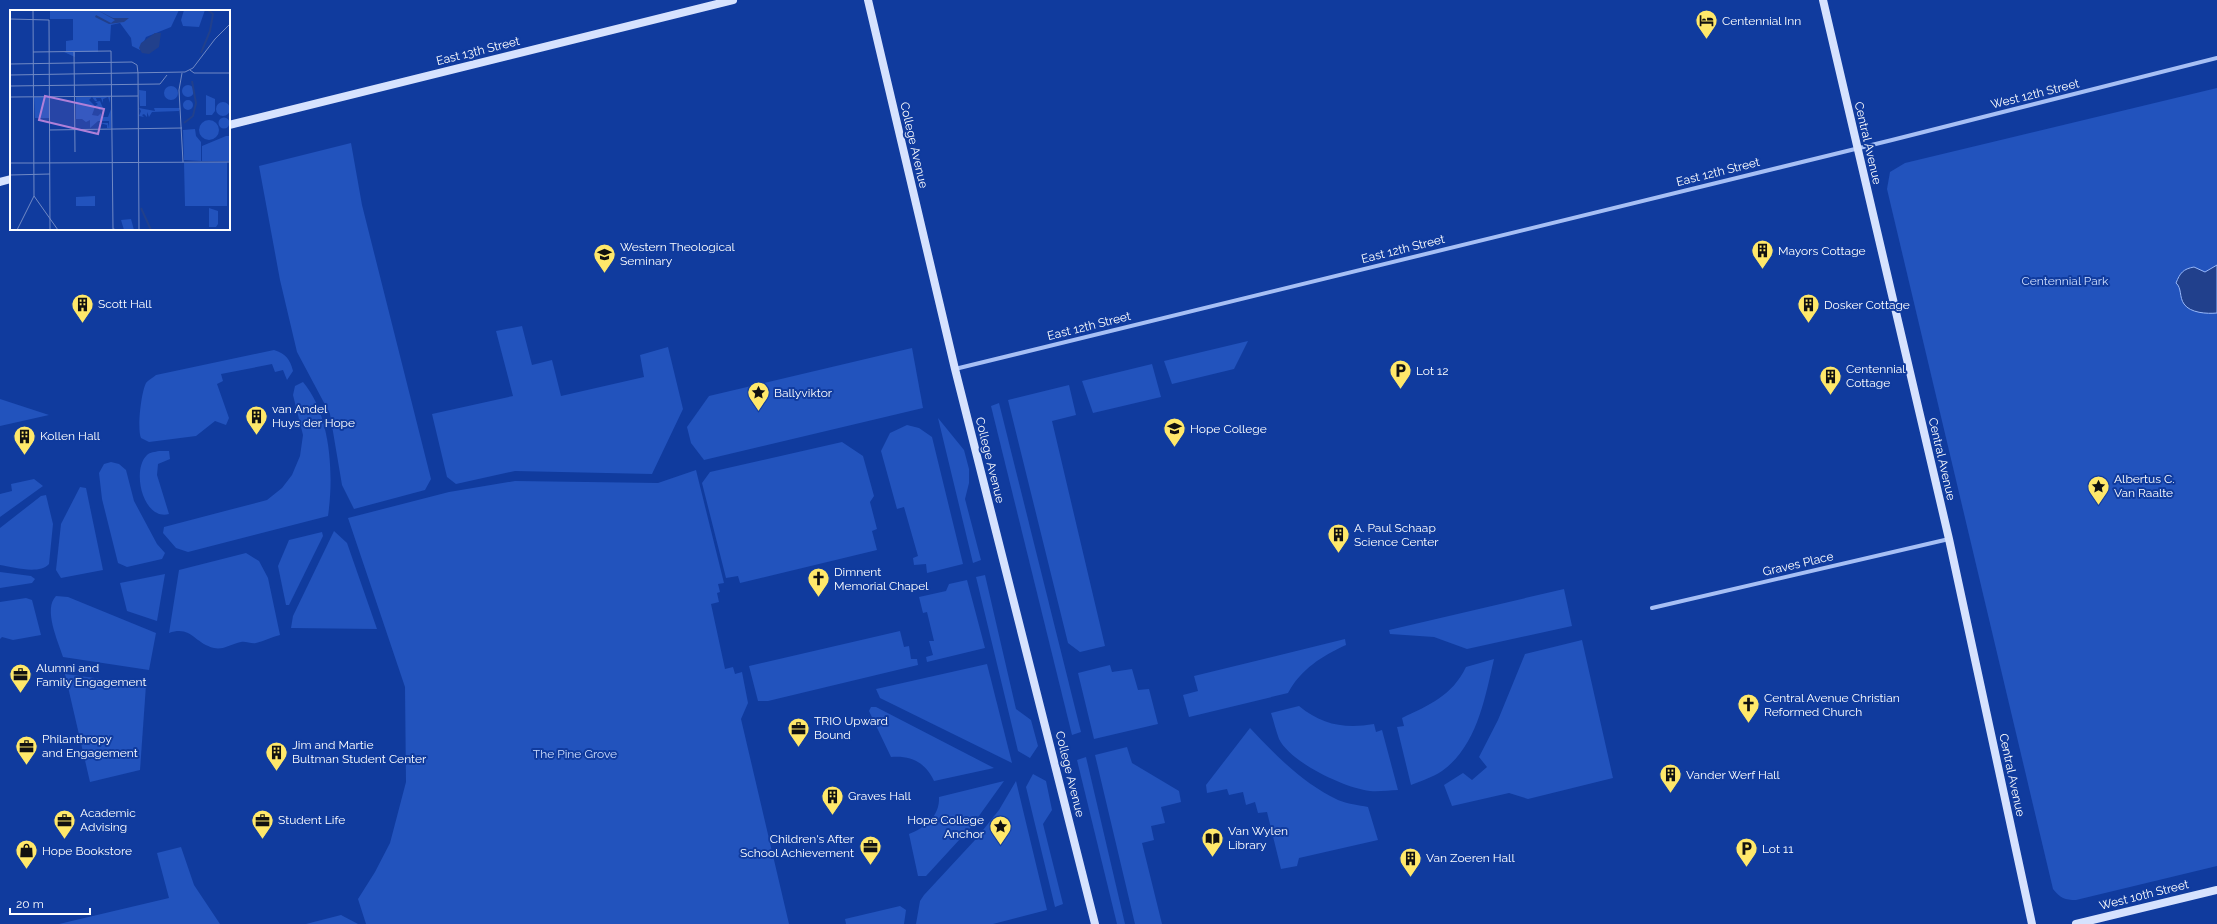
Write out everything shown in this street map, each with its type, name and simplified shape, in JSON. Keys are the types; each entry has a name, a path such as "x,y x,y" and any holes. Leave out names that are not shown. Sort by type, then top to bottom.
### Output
{"street":[{"name":"East 13th Street","path":"230,125 734,0"},
{"name":"College Avenue","path":"868,0 955,369 1094,924"},
{"name":"Central Avenue","path":"1823,0 1949,540 2032,924"},
{"name":"West 12th Street","path":"1857,149 2217,58"},
{"name":"East 12th Street","path":"955,369 1857,149"},
{"path":"0,182 10,179"},
{"name":"Graves Place","path":"1652,608 1949,540"},
{"name":"West 10th Street","path":"2076,924 2217,890"}],"green space":[{"name":"Centennial Park","path":"2217,88 2217,866 2076,900 2069,900 2058,895 2053,889 1887,189 1890,172 1905,163"},
{"path":"351,143 362,205 431,479 425,490 354,509 342,485 330,414 297,352 280,280 259,166"},
{"path":"522,326 532,365 552,360 561,396 644,377 640,355 668,347 683,409 652,474 515,471 456,484 447,477 432,414 513,396 496,331"},
{"path":"1248,341 1234,369 1172,384 1164,361"},
{"path":"912,348 923,408 704,460 691,443 687,427 709,396"},
{"path":"274,350 282,353 290,363 293,371 287,380 283,370 275,372 272,364 221,374 223,381 217,384 229,418 226,425 215,421 196,436 149,442 141,438 139,427 144,388 146,383 156,375"},
{"path":"1152,364 1161,397 1093,413 1082,381"},
{"path":"303,382 320,411 325,428 331,482 328,516 188,552 176,548 163,533 164,527 267,500 282,488 292,475 300,456 303,435 293,395 295,386"},
{"path":"1069,385 1076,415 1052,421 1105,646 1080,652 1068,643 1008,400"},
{"path":"0,399 49,415 0,426"},
{"path":"999,403 1081,732 1072,735 991,406"},
{"path":"938,418 964,450 969,469 969,483 965,499 981,560 973,563"},
{"path":"907,425 919,428 932,437 963,564 927,573 926,564 914,565 913,558 918,556 904,507 897,509 881,451 890,433"},
{"path":"842,442 863,456 874,496 870,502 877,529 872,531 877,550 740,583 738,576 726,578 702,483 710,472"},
{"path":"159,451 169,451 170,459 158,464 157,475 169,514 160,514 152,510 142,493 140,482 142,462 148,454"},
{"path":"111,462 119,464 126,470 134,501 157,544 165,553 162,559 127,567 118,563 102,499 99,473 104,464"},
{"name":"The Pine Grove","path":"696,470 724,583 718,584 720,592 717,593 719,602 711,604 725,669 733,667 735,674 742,672 748,703 741,719 789,924 366,924 358,899 375,872 390,843 406,782 405,687 348,518 449,492 515,481 658,483"},
{"path":"34,479 43,486 0,517 0,494 12,491 11,484"},
{"path":"80,487 86,488 103,570 61,578 56,570 61,524"},
{"path":"46,495 53,524 49,564 45,567 33,570 0,565 0,528 41,496"},
{"path":"334,531 347,543 377,629 291,628 293,616"},
{"path":"322,532 323,536 289,605 286,605 278,566 289,540"},
{"path":"246,553 259,561 268,578 280,635 256,643 241,642 224,648 214,648 207,646 188,633 182,631 169,633 179,570"},
{"path":"0,572 31,576 35,579 32,583 0,588"},
{"path":"165,574 157,621 127,611 120,583"},
{"path":"985,575 1016,709 1031,720 1038,746 1030,758 1018,751 976,577"},
{"path":"967,580 985,648 927,662 926,657 933,655 929,641 934,641 927,612 923,613 919,597 946,591 949,584"},
{"path":"1564,589 1572,626 1467,649 1434,637 1390,634 1389,630"},
{"path":"56,596 68,597 156,633 149,670 63,657 51,617 52,602"},
{"path":"26,598 32,600 41,635 13,640 2,637 0,639 0,602"},
{"path":"900,631 904,647 909,646 911,659 917,659 918,665 768,701 758,701 749,666"},
{"path":"1345,639 1346,645 1313,664 1299,677 1288,693 1189,717 1183,695 1198,691 1194,676"},
{"path":"1582,640 1613,778 1528,799 1509,793 1452,806 1444,785 1463,773 1472,780 1487,767 1479,757 1498,720 1525,654"},
{"path":"1494,659 1478,720 1464,748 1454,761 1442,771 1411,785 1397,727 1404,726 1402,718 1430,704 1447,692 1454,685 1466,667"},
{"path":"987,664 1012,763 880,698 876,689"},
{"path":"1110,665 1112,672 1132,669 1138,690 1149,689 1158,724 1094,739 1078,673"},
{"path":"65,674 146,685 140,770 90,782"},
{"path":"1299,706 1316,718 1334,724 1353,726 1374,724 1376,732 1382,730 1398,790 1370,791 1359,789 1333,780 1295,757 1285,748 1279,739 1271,713"},
{"path":"871,707 876,707 994,768 934,781 927,769 917,762 905,757 891,757 869,711"},
{"path":"1250,728 1280,759 1302,778 1338,800 1368,807 1378,840 1299,858 1297,866 1281,869 1267,812 1258,813 1255,802 1246,805 1243,792 1229,795 1227,789 1207,793 1206,785"},
{"path":"1127,747 1132,763 1179,791 1181,802 1161,807 1165,823 1151,826 1154,840 1142,843 1162,924 1135,924 1095,755"},
{"path":"1086,757 1125,924 1117,924 1077,760"},
{"path":"1033,774 1046,781 1052,810 1043,824 1063,904 1055,907 1026,787"},
{"path":"1004,781 971,827 926,876 918,876 909,834 926,825 937,810 939,797"},
{"path":"1016,781 1047,910 993,924 916,924 920,901 924,895 975,840 999,810"},
{"path":"181,847 194,885 220,924 59,924 169,898 157,853"},
{"path":"900,906 906,910 904,924 846,924 845,919"},
{"path":"341,915 358,924 306,924"}],"shaded area":[{"path":"2217,265 2217,313 2199,312 2190,309 2182,301 2179,287 2176,283 2181,274 2185,270 2194,267 2205,272"}],"place":[{"name":"Centennial Inn","path":"1707,40"},
{"name":"Mayors Cottage","path":"1763,270"},
{"name":"Western Theological Seminary","path":"605,274"},
{"name":"Scott Hall","path":"83,324"},
{"name":"Dosker Cottage","path":"1808,324"},
{"name":"Lot 12","path":"1401,390"},
{"name":"Centennial Cottage","path":"1831,396"},
{"name":"Ballyviktor","path":"759,412"},
{"name":"van Andel Huys der Hope","path":"256,436"},
{"name":"Hope College","path":"1175,448"},
{"name":"Kollen Hall","path":"24,456"},
{"name":"Albertus C. Van Raalte","path":"2098,506"},
{"name":"A. Paul Schaap Science Center","path":"1338,554"},
{"name":"Dimnent Memorial Chapel","path":"818,598"},
{"name":"Alumni and Family Engagement","path":"20,694"},
{"name":"Central Avenue Christian Reformed Church","path":"1749,724"},
{"name":"TRIO Upward Bound","path":"799,748"},
{"name":"Philanthropy and Engagement","path":"27,766"},
{"name":"Jim and Martie Bultman Student Center","path":"277,772"},
{"name":"Vander Werf Hall","path":"1670,794"},
{"name":"Graves Hall","path":"833,816"},
{"name":"Academic Advising","path":"64,840"},
{"name":"Student Life","path":"262,840"},
{"name":"Hope College Anchor","path":"1000,846"},
{"name":"Van Wylen Library","path":"1212,858"},
{"name":"Children's After School Achievement","path":"870,866"},
{"name":"Lot 11","path":"1746,868"},
{"name":"Hope Bookstore","path":"26,870"},
{"name":"Van Zoeren Hall","path":"1410,878"}]}
